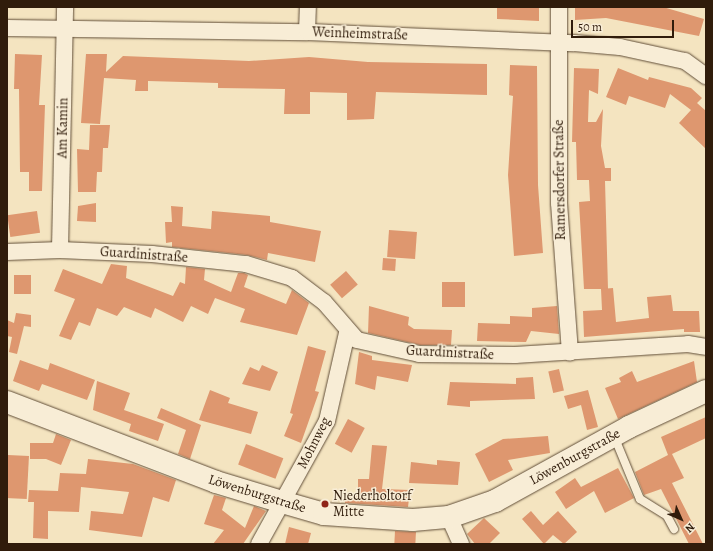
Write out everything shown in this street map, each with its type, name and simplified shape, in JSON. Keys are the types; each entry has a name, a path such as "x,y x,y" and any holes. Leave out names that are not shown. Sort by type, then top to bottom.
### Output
{"street":[{"name":"Am Kamin","path":"60,250 66,7"},
{"path":"307,32 308,7"},
{"name":"Ramersdorfer Straße","path":"559,7 557,43 559,203 570,353"},
{"name":"Weinheimstraße","path":"7,28 65,30 307,32 620,47 685,62 706,76"},
{"name":"Guardinistraße","path":"7,252 60,250 152,254 246,264 292,278 324,302 347,333 357,340 419,354 570,353 688,344 706,347"},
{"name":"Mohnweg","path":"259,544 327,421 347,333"},
{"name":"Löwenburgstraße","path":"7,402 208,480 282,502 324,514 362,518 413,520 450,517 495,501 614,436 706,391"},
{"path":"450,517 461,544"}],"lane":[{"path":"614,436 640,499 667,516 674,529"}],"building":[{"path":"497,7 539,7 539,21 497,19"},
{"path":"575,7 663,7 704,19 699,36 606,18 575,20"},
{"path":"15,54 42,55 39,105 45,105 42,191 29,191 29,172 20,172 19,89 14,89"},
{"path":"86,54 107,54 106,72 123,56 249,61 309,57 368,62 487,64 487,95 376,92 374,119 347,120 347,93 310,92 310,114 284,114 285,89 218,88 218,83 148,81 148,91 135,91 136,80 104,78 100,124 81,123"},
{"path":"510,65 537,66 538,185 543,253 514,256 508,175 513,96 509,95"},
{"path":"574,68 599,69 598,94 589,90 588,122 596,122 603,109 601,146 605,168 611,168 611,181 605,181 608,289 584,289 579,202 590,201 589,180 577,180 576,142 572,142"},
{"path":"618,68 648,80 649,77 691,88 702,98 697,103 706,111 706,149 679,123 691,110 670,94 665,108 629,96 626,105 606,97"},
{"path":"90,125 110,125 108,148 103,148 102,172 97,172 96,192 78,192 77,149 89,150"},
{"path":"96,203 96,222 77,221 78,206"},
{"path":"171,206 183,207 182,226 211,229 212,211 270,216 270,222 321,231 315,262 268,253 267,260 247,255 172,247 172,242 166,243 165,222 172,222"},
{"path":"37,211 40,233 10,237 7,215"},
{"path":"389,230 417,232 415,259 387,257"},
{"path":"383,258 396,259 395,271 382,270"},
{"path":"111,264 127,266 126,278 173,296 180,282 185,284 186,267 205,269 204,280 231,292 238,273 244,273 248,275 244,287 286,304 292,290 309,303 297,335 240,322 245,309 215,298 208,314 191,306 183,322 155,308 151,318 124,307 117,316 97,308 90,326 79,322 71,340 59,336 75,299 54,291 63,269 102,284"},
{"path":"346,271 358,285 342,298 330,285"},
{"path":"14,275 31,275 31,294 14,294"},
{"path":"442,282 465,282 465,307 442,307"},
{"path":"613,288 616,322 649,318 647,297 671,295 673,311 699,311 700,332 684,332 684,329 584,337 583,311 602,310 601,289"},
{"path":"369,306 409,317 408,325 414,329 452,330 451,345 420,345 368,333"},
{"path":"557,306 559,334 531,331 526,342 477,341 478,323 510,324 510,316 532,317 532,308"},
{"path":"16,313 31,315 31,327 24,326 17,354 9,352 12,337 7,336 7,320 14,323"},
{"path":"308,346 326,351 315,391 319,392 301,443 284,436 293,414 290,413"},
{"path":"359,352 372,356 372,360 412,365 408,382 377,376 375,390 355,384"},
{"path":"20,360 48,370 50,363 95,380 87,400 42,384 39,391 13,381"},
{"path":"694,361 697,382 618,419 605,388 621,382 619,378 632,371 637,382"},
{"path":"262,365 278,372 270,391 242,384 250,367 259,371"},
{"path":"559,369 564,390 553,393 548,371"},
{"path":"533,377 535,399 470,401 470,407 447,405 450,382 516,384 516,378"},
{"path":"97,381 130,393 124,410 164,424 158,441 129,431 131,424 93,410"},
{"path":"210,390 230,398 228,403 258,412 251,434 199,420"},
{"path":"588,390 598,427 587,430 581,405 568,409 564,396"},
{"path":"161,408 201,425 190,459 178,454 186,430 157,418"},
{"path":"706,417 706,438 672,454 684,478 672,483 703,544 689,544 661,489 644,495 635,472 668,455 661,437"},
{"path":"348,419 365,428 352,453 335,444"},
{"path":"56,434 71,440 61,465 46,459 30,459 30,443 53,443"},
{"path":"548,436 550,453 508,460 513,470 489,482 475,454 503,439"},
{"path":"246,444 283,458 275,479 238,465"},
{"path":"372,445 387,446 382,489 410,490 408,507 345,503 345,495 358,496 358,479 369,479"},
{"path":"8,455 29,456 27,499 7,498"},
{"path":"88,459 133,464 176,480 169,502 153,497 142,537 89,530 91,511 123,514 129,492 81,487 79,512 48,511 48,539 33,538 34,502 28,502 29,490 58,491 60,473 86,474"},
{"path":"437,460 460,462 458,485 409,483 411,462 437,465"},
{"path":"618,468 634,498 605,513 594,491 566,509 555,492 575,478 581,487"},
{"path":"214,495 226,498 222,510 245,528 254,506 266,511 243,544 213,544 224,530 204,524"},
{"path":"531,511 543,525 558,511 577,532 564,544 553,535 544,544 522,519"},
{"path":"484,518 500,533 489,544 475,544 467,534"},
{"path":"289,527 311,533 308,544 285,544"},
{"path":"395,531 416,532 415,544 394,544"}],"place":[{"name":"Niederholtorf Mitte","path":"325,504"}]}
